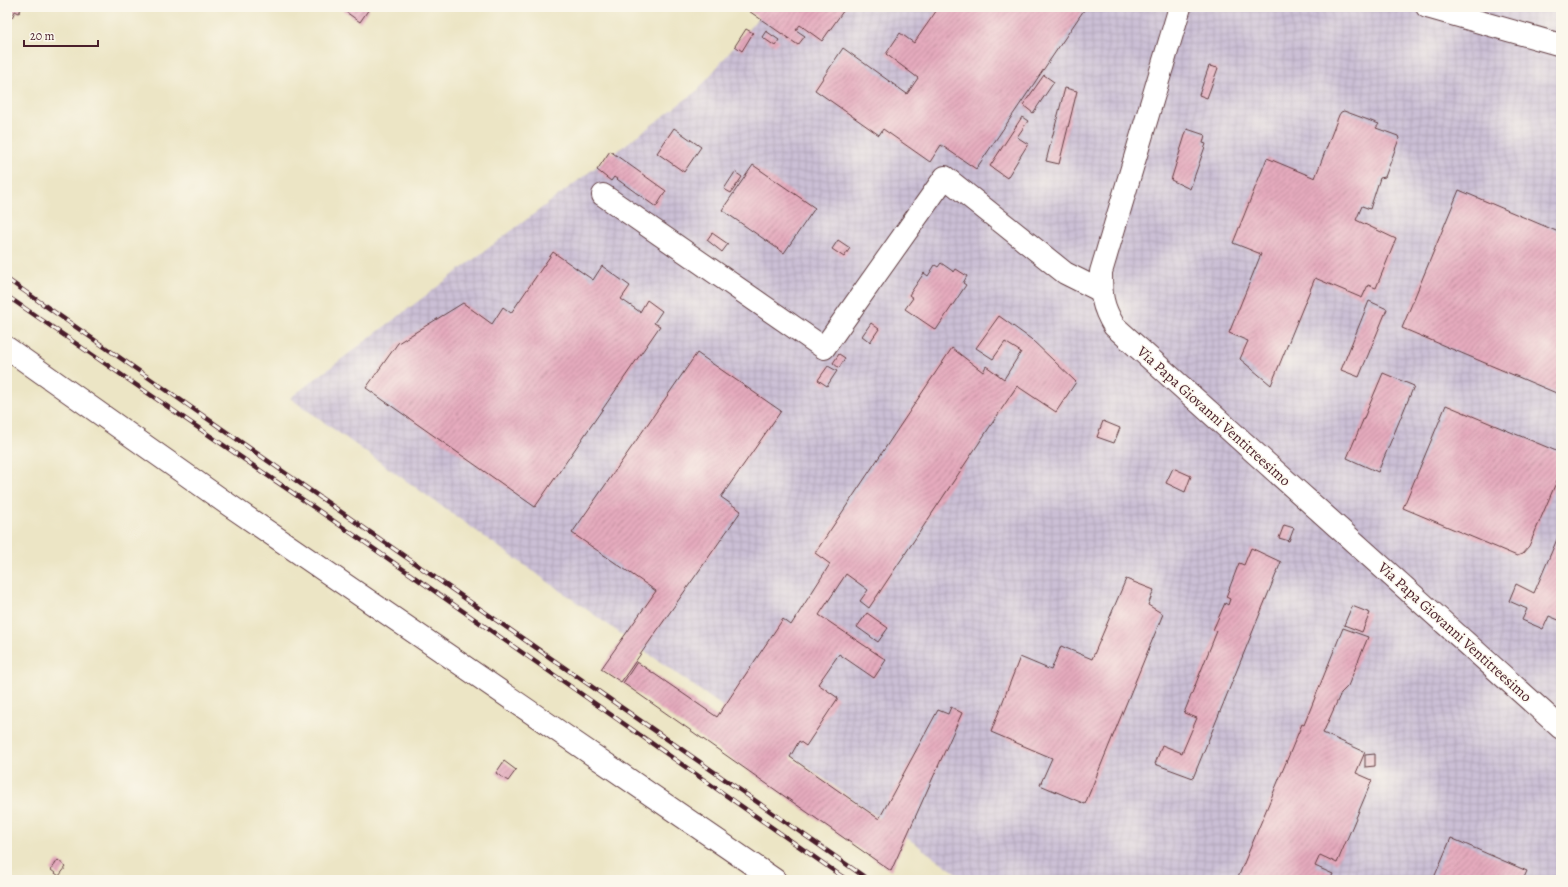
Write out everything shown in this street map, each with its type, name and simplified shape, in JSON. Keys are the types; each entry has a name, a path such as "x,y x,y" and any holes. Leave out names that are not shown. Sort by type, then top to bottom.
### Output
{"street":[{"name":"Via Papa Giovanni Ventitreesimo","path":"1180,7 1101,272 1101,291 1105,311 1114,326 1561,728"},
{"path":"1427,7 1561,45"},
{"path":"603,195 824,348 945,177 1065,273 1101,291"},
{"path":"7,348 235,509 775,880"}],"shaded area":[{"path":"767,7 1561,7 1561,880 966,880 290,398 698,90"}],"building":[{"path":"7,7 22,7 19,13 15,11 12,18 7,16"},
{"path":"339,7 367,7 369,9 360,22"},
{"path":"747,7 846,7 822,41 800,25 796,30 805,36 798,45 746,9"},
{"path":"939,7 1086,7 976,169 941,145 930,162 883,129 879,135 815,90 843,48 907,94 918,78 886,54 900,33 914,43"},
{"path":"746,29 753,33 742,51 735,46"},
{"path":"766,31 779,40 775,46 762,37"},
{"path":"1209,66 1218,68 1207,98 1199,95"},
{"path":"1044,75 1054,82 1033,113 1023,105"},
{"path":"1065,88 1077,91 1059,164 1046,161"},
{"path":"1344,111 1379,124 1376,128 1398,136 1399,139 1385,177 1380,178 1370,209 1362,206 1356,220 1396,239 1376,288 1368,285 1362,298 1315,278 1271,385 1240,359 1248,341 1229,333 1261,254 1233,243 1267,158 1315,178 1339,115"},
{"path":"1022,117 1028,121 1017,137 1028,144 1007,178 990,166"},
{"path":"674,128 701,147 684,172 657,153"},
{"path":"1187,129 1205,135 1203,143 1206,144 1190,189 1171,180"},
{"path":"610,151 666,191 656,207 614,177 611,181 597,170"},
{"path":"753,165 815,208 784,253 722,210"},
{"path":"735,172 742,177 731,193 724,189"},
{"path":"1459,190 1561,233 1561,395 1402,328"},
{"path":"712,233 728,244 722,252 707,240"},
{"path":"838,240 850,248 844,257 832,249"},
{"path":"553,252 593,280 602,266 630,286 621,299 640,312 647,300 662,311 654,323 660,326 535,507 366,388 398,343 463,303 492,324 503,307 511,313"},
{"path":"941,263 954,272 956,269 967,276 963,283 966,285 936,330 905,309 913,298 909,295 924,273 928,276 935,265 938,267"},
{"path":"1369,301 1387,309 1359,377 1341,370"},
{"path":"999,316 1031,339 1076,382 1056,412 1017,386 869,608 860,601 868,590 846,574 819,615 886,660 874,678 839,654 818,684 838,698 806,746 799,741 790,757 879,819 938,710 948,714 951,707 962,713 891,871 623,683 637,662 717,717 783,619 791,625 830,564 815,553 952,348 983,372 986,366 1004,379 1021,352 1005,342 993,359 976,348"},
{"path":"871,323 879,329 870,342 862,336"},
{"path":"697,353 781,411 721,497 741,511 621,682 601,669 656,591 572,533"},
{"path":"839,354 845,358 839,368 833,363"},
{"path":"828,366 837,371 827,386 818,380"},
{"path":"1383,373 1414,386 1378,472 1347,458"},
{"path":"1446,405 1561,453 1561,471 1529,546 1522,554 1517,556 1403,508"},
{"path":"1103,421 1120,428 1114,443 1097,437"},
{"path":"1173,468 1191,476 1185,492 1166,483"},
{"path":"1284,525 1294,528 1289,541 1279,538"},
{"path":"1561,530 1561,621 1549,616 1543,629 1522,620 1527,609 1509,601 1516,584 1534,593"},
{"path":"1251,548 1281,562 1193,778 1155,764 1162,745 1182,753 1197,718 1184,713 1217,631 1213,630 1225,603 1228,605 1230,599 1226,597 1239,563 1244,565"},
{"path":"1126,579 1154,590 1148,605 1163,614 1085,804 1040,785 1052,758 991,732 1020,657 1051,670 1061,646 1092,659"},
{"path":"1352,606 1370,613 1362,632 1344,625"},
{"path":"867,613 888,628 878,642 857,627"},
{"path":"1343,628 1368,637 1348,686 1341,693 1323,733 1365,752 1356,773 1372,780 1337,863 1320,855 1315,866 1333,874 1330,880 1237,880 1302,724 1304,725"},
{"path":"1375,754 1375,766 1365,767 1365,755"},
{"path":"504,761 516,770 508,781 496,773"},
{"path":"1451,838 1527,871 1523,880 1433,880"},
{"path":"58,860 66,867 59,876 51,870"}],"railway":[{"path":"7,279 869,880"},
{"path":"7,296 370,546 847,880"}]}
